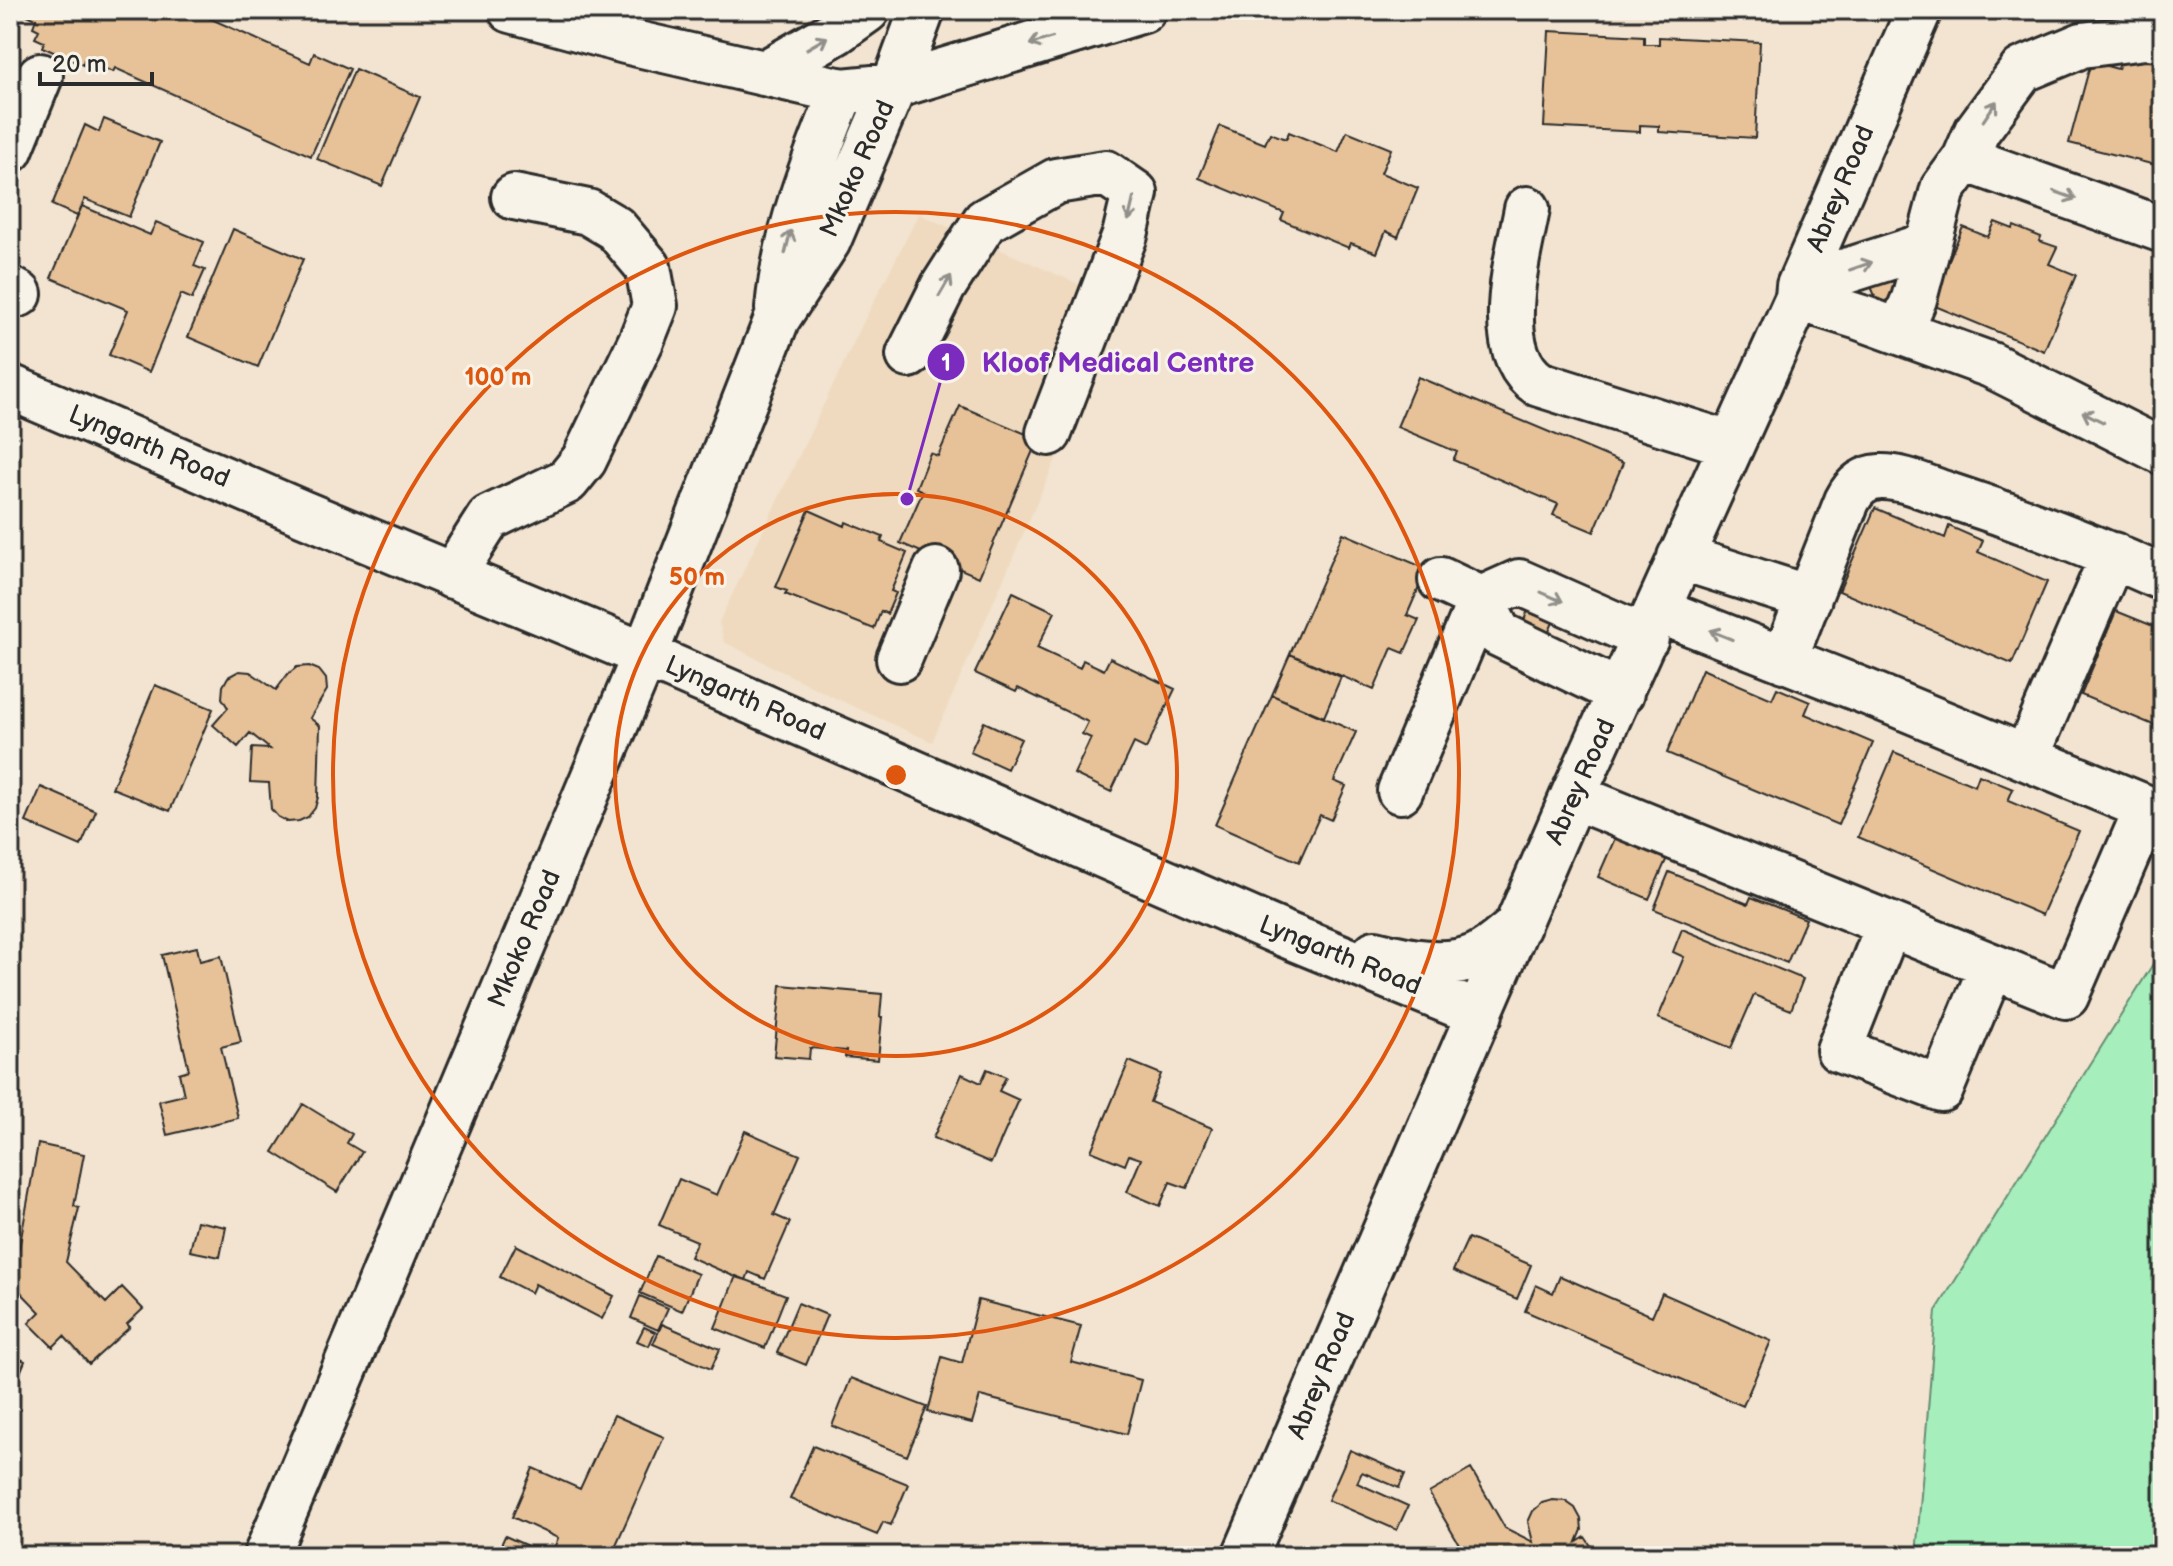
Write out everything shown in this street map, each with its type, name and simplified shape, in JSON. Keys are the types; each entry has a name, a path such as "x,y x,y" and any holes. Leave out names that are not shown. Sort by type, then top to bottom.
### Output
{"main road":[{"path":"511,10 625,41 842,91 894,86 1143,10"},
{"path":"765,73 836,32 867,10"},
{"name":"Mkoko Road","path":"266,1556 645,655 777,319 828,241 894,86 922,10"},
{"name":"Abrey Road","path":"1245,1556 1573,796 1798,298 1799,286 1919,10"},
{"path":"1900,332 1914,299 1943,189 1965,159 1977,131 2022,70 2082,45 2145,37 2163,38"},
{"path":"10,150 40,76"},
{"name":"Mkoko Road","path":"777,319 782,268 800,197 842,91"},
{"path":"1965,159 2163,230"},
{"path":"909,355 943,287 985,221 1056,181 1106,173 1135,193 1125,235 1049,433"},
{"path":"452,576 489,518 567,481 584,460 655,306 648,267 615,228 588,212 514,197"},
{"path":"1527,209 1513,293 1511,331 1515,353 1528,377 1539,384 1730,444"},
{"path":"1798,298 1843,272 1928,245"},
{"path":"1798,298 1991,365 2163,452"},
{"name":"Lyngarth Road","path":"10,387 645,655 1279,932 1480,1014"},
{"path":"1784,660 1851,493 1871,478 1890,477 1971,502 2113,555 2163,578"},
{"path":"2026,758 2113,555"},
{"path":"1680,557 1809,598"},
{"path":"899,659 936,570"},
{"path":"1441,580 1481,599 1499,634 1621,693"},
{"path":"1400,791 1481,599 1519,582 1652,624 1784,660 2147,808 2066,996 1573,796"},
{"path":"1889,924 1839,1050 1941,1089 1992,966"},
{"path":"1279,932 1393,958 1452,962 1480,954 1518,926"}],"shaded area":[{"path":"919,214 1124,304 932,742 724,642 719,622"}],"green space":[{"path":"2163,948 2163,1556 1916,1556 1936,1311"}],"building":[{"path":"17,10 191,10 310,63 314,53 350,69 311,156 115,68 113,72 84,60 83,65 42,47 44,42 35,38 39,30 33,27 36,19"},
{"path":"1549,31 1644,36 1644,44 1659,44 1659,37 1760,42 1755,138 1659,132 1659,126 1640,125 1640,132 1544,127"},
{"path":"2123,52 2163,63 2163,167 2069,143 2091,62 2118,69"},
{"path":"355,69 420,97 382,186 317,159"},
{"path":"104,119 160,142 129,217 85,199 77,216 52,205 85,125 99,132"},
{"path":"1220,126 1265,144 1270,133 1286,139 1289,132 1338,152 1347,131 1391,149 1381,173 1418,188 1398,237 1386,231 1377,253 1351,243 1349,248 1281,220 1284,213 1199,178"},
{"path":"82,206 150,235 156,222 204,242 194,266 205,270 192,299 181,294 149,372 109,355 128,310 51,278"},
{"path":"1995,222 2013,229 2014,226 2041,237 2039,241 2057,247 2049,264 2076,275 2044,351 1930,304 1963,227 1988,237"},
{"path":"233,229 303,259 258,367 188,337"},
{"path":"1892,270 1905,302 1881,311 1868,279"},
{"path":"2163,356 2163,396 2154,394"},
{"path":"1418,377 1623,463 1594,532 1553,515 1558,504 1453,460 1457,452 1397,427"},
{"path":"960,406 1038,439 979,577 900,543 923,491 916,488 930,453 938,456"},
{"path":"1875,508 1945,538 1949,526 1983,541 1978,552 2047,582 2012,664 1839,591"},
{"path":"809,510 845,526 846,522 883,537 881,542 907,553 891,591 896,593 887,614 881,611 874,629 785,594 787,591 776,587"},
{"path":"1343,533 1427,569 1407,615 1419,620 1404,653 1392,648 1374,690 1290,654"},
{"path":"1013,592 1055,612 1037,648 1080,668 1083,660 1104,670 1110,658 1175,689 1146,749 1134,743 1111,792 1074,774 1091,738 1082,734 1088,722 1018,688 1016,692 975,673"},
{"path":"1532,601 1558,611 1544,643 1519,632"},
{"path":"2116,611 2163,630 2163,729 2081,695"},
{"path":"1290,654 1341,677 1324,717 1272,695"},
{"path":"309,666 319,670 326,679 327,690 310,718 320,726 318,797 308,817 288,822 271,809 269,783 250,782 252,748 270,749 250,733 238,747 213,725 228,708 222,698 228,677 239,671 250,672 276,690 297,667"},
{"path":"1702,669 1772,699 1777,688 1810,702 1805,714 1873,743 1838,825 1667,753"},
{"path":"155,685 213,709 170,811 112,788"},
{"path":"1272,695 1356,732 1334,781 1346,786 1331,820 1320,815 1299,862 1215,825"},
{"path":"984,722 1021,739 1007,769 970,752"},
{"path":"1894,752 1975,786 1979,775 2013,789 2008,801 2079,831 2042,915 1858,837"},
{"path":"41,787 96,811 81,846 26,822"},
{"path":"1619,829 1670,851 1649,899 1598,877"},
{"path":"1669,872 1748,904 1751,897 1806,919 1787,963 1654,909"},
{"path":"1682,929 1803,979 1791,1010 1754,995 1731,1048 1658,1018 1684,957 1673,952"},
{"path":"197,947 200,961 221,956 241,1042 221,1047 238,1118 167,1135 159,1101 184,1095 179,1073 189,1070 162,955"},
{"path":"781,985 882,994 878,1060 845,1057 846,1051 810,1048 809,1059 774,1056"},
{"path":"1129,1061 1161,1074 1150,1102 1212,1128 1187,1188 1170,1182 1160,1206 1127,1192 1141,1159 1129,1155 1125,1165 1091,1151"},
{"path":"987,1069 1006,1077 999,1091 1019,1100 991,1163 933,1138 962,1074 981,1083"},
{"path":"303,1104 352,1134 347,1143 362,1152 337,1192 273,1152"},
{"path":"745,1131 800,1155 774,1215 790,1222 765,1279 749,1272 746,1280 690,1257 697,1241 659,1225 679,1179 717,1195"},
{"path":"38,1144 84,1154 74,1206 79,1208 66,1262 106,1303 122,1287 143,1309 127,1324 130,1327 89,1364 64,1336 53,1347 29,1323 40,1312 10,1281 10,1247 19,1249"},
{"path":"197,1221 226,1227 220,1257 190,1251"},
{"path":"1468,1238 1531,1265 1517,1299 1453,1271"},
{"path":"516,1245 614,1296 602,1319 535,1284 531,1293 500,1277"},
{"path":"656,1256 698,1274 682,1311 640,1293"},
{"path":"736,1276 786,1295 765,1348 715,1328"},
{"path":"1560,1276 1652,1316 1662,1293 1771,1341 1743,1406 1525,1311 1536,1285 1553,1293"},
{"path":"640,1296 668,1308 658,1330 631,1318"},
{"path":"978,1300 1081,1326 1071,1362 1141,1380 1127,1434 980,1396 972,1423 928,1412 942,1357 962,1363"},
{"path":"798,1303 827,1315 806,1365 777,1353"},
{"path":"662,1324 720,1349 711,1369 653,1344"},
{"path":"644,1327 655,1332 649,1346 637,1341"},
{"path":"10,1354 25,1361 10,1397"},
{"path":"851,1378 927,1407 907,1456 832,1426"},
{"path":"614,1415 664,1437 611,1556 551,1556 558,1538 512,1517 533,1468 580,1489"},
{"path":"813,1446 908,1484 891,1525 883,1522 877,1535 790,1499"},
{"path":"1350,1450 1405,1474 1399,1488 1362,1472 1357,1483 1408,1506 1397,1530 1328,1500"},
{"path":"1471,1469 1505,1528 1533,1542 1528,1522 1533,1511 1542,1503 1565,1501 1575,1508 1581,1519 1582,1530 1577,1542 1585,1537 1598,1556 1466,1556 1429,1493"},
{"path":"505,1536 550,1556 496,1556"}],"place":[{"name":"Kloof Medical Centre","path":"907,499"}]}
